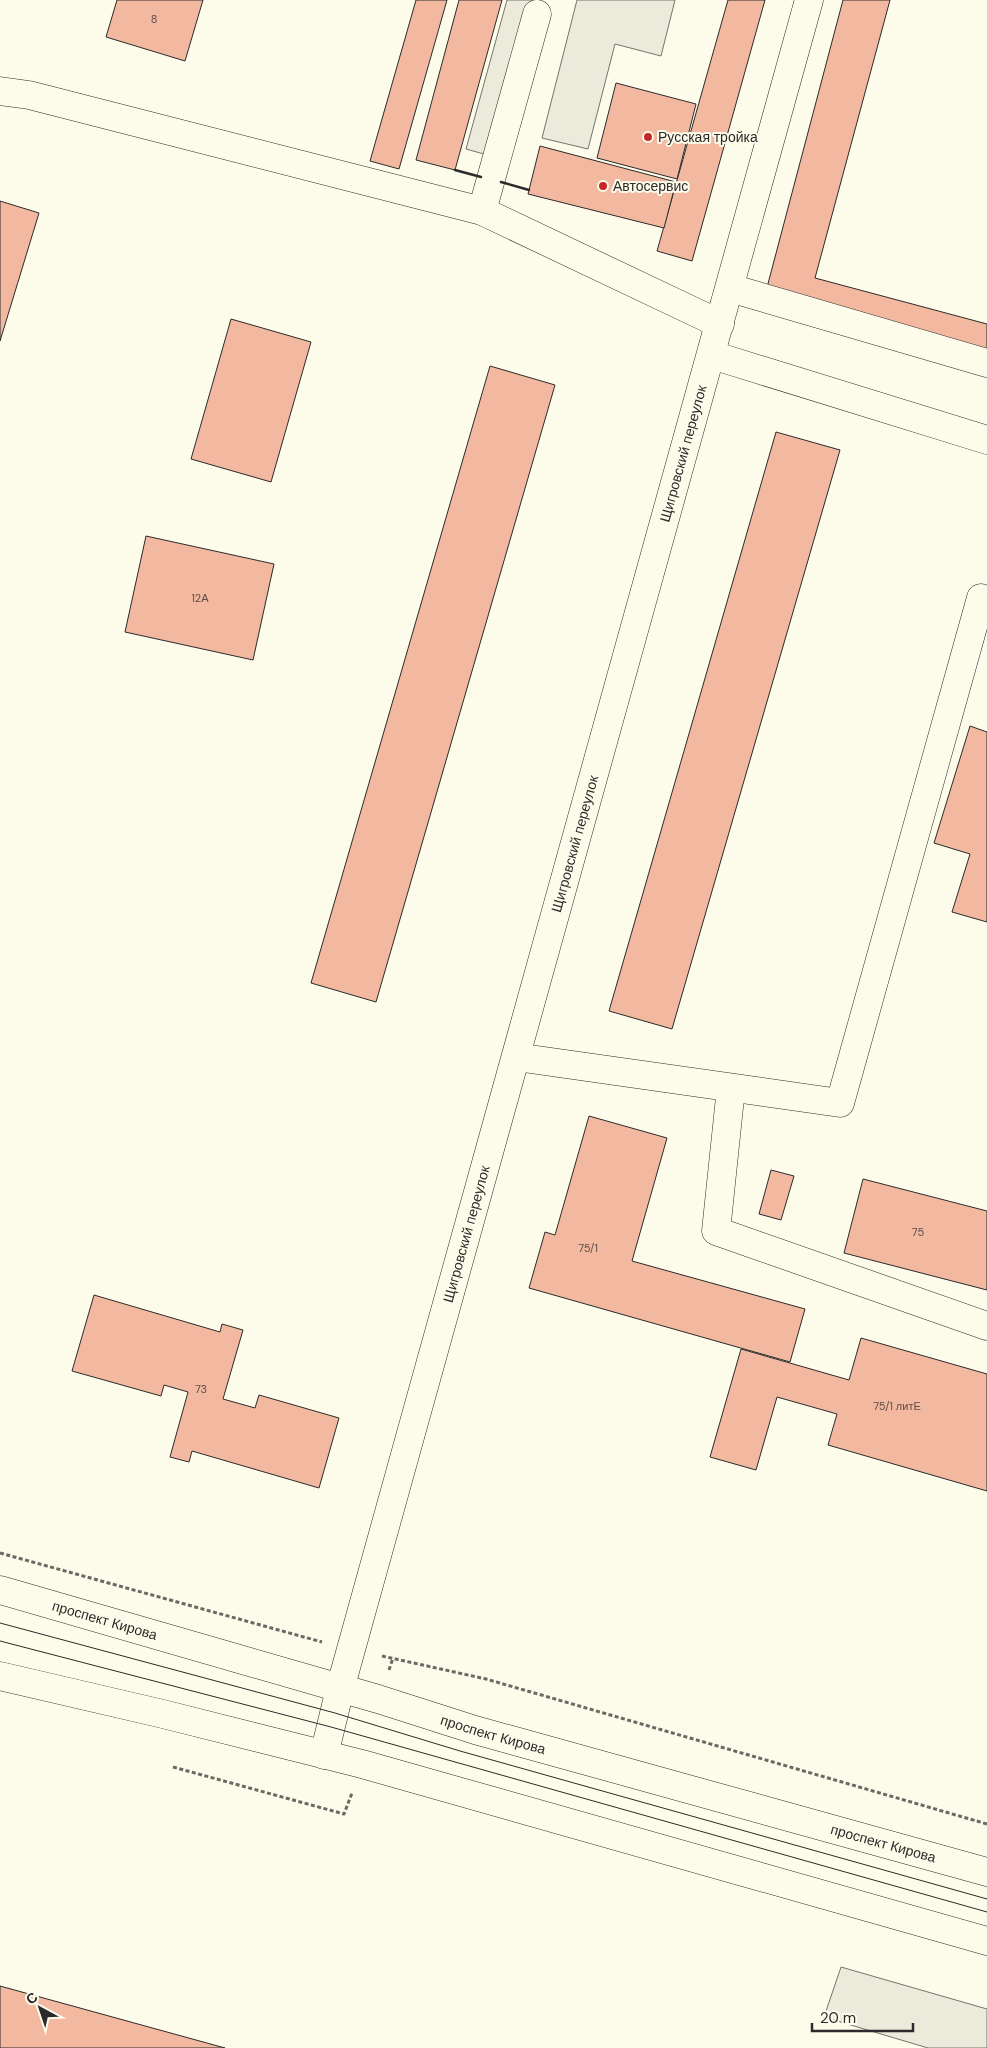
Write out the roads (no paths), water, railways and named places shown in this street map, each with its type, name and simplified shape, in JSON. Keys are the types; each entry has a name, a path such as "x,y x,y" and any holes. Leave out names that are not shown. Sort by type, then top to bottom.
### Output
{"main road":[{"name":"Щигровский переулок","path":"324,1755 340,1689 712,355 809,0"},
{"path":"482,211 536,14"},
{"path":"0,91 29,95 482,211 720,324"},
{"path":"730,288 987,363"},
{"path":"712,355 987,440"},
{"path":"516,1057 840,1103 980,598"},
{"path":"731,1088 716,1230 987,1326"},
{"name":"проспект Кирова","path":"0,1590 475,1730 987,1872"},
{"path":"0,1676 163,1714 362,1764 987,1941"}],"tram line":[{"path":"0,1623 335,1713 460,1751 987,1899"},
{"path":"0,1641 331,1727 987,1912"}],"place":[{"name":"Русская тройка","path":"648,137"},
{"name":"Автосервис","path":"603,186"}]}
